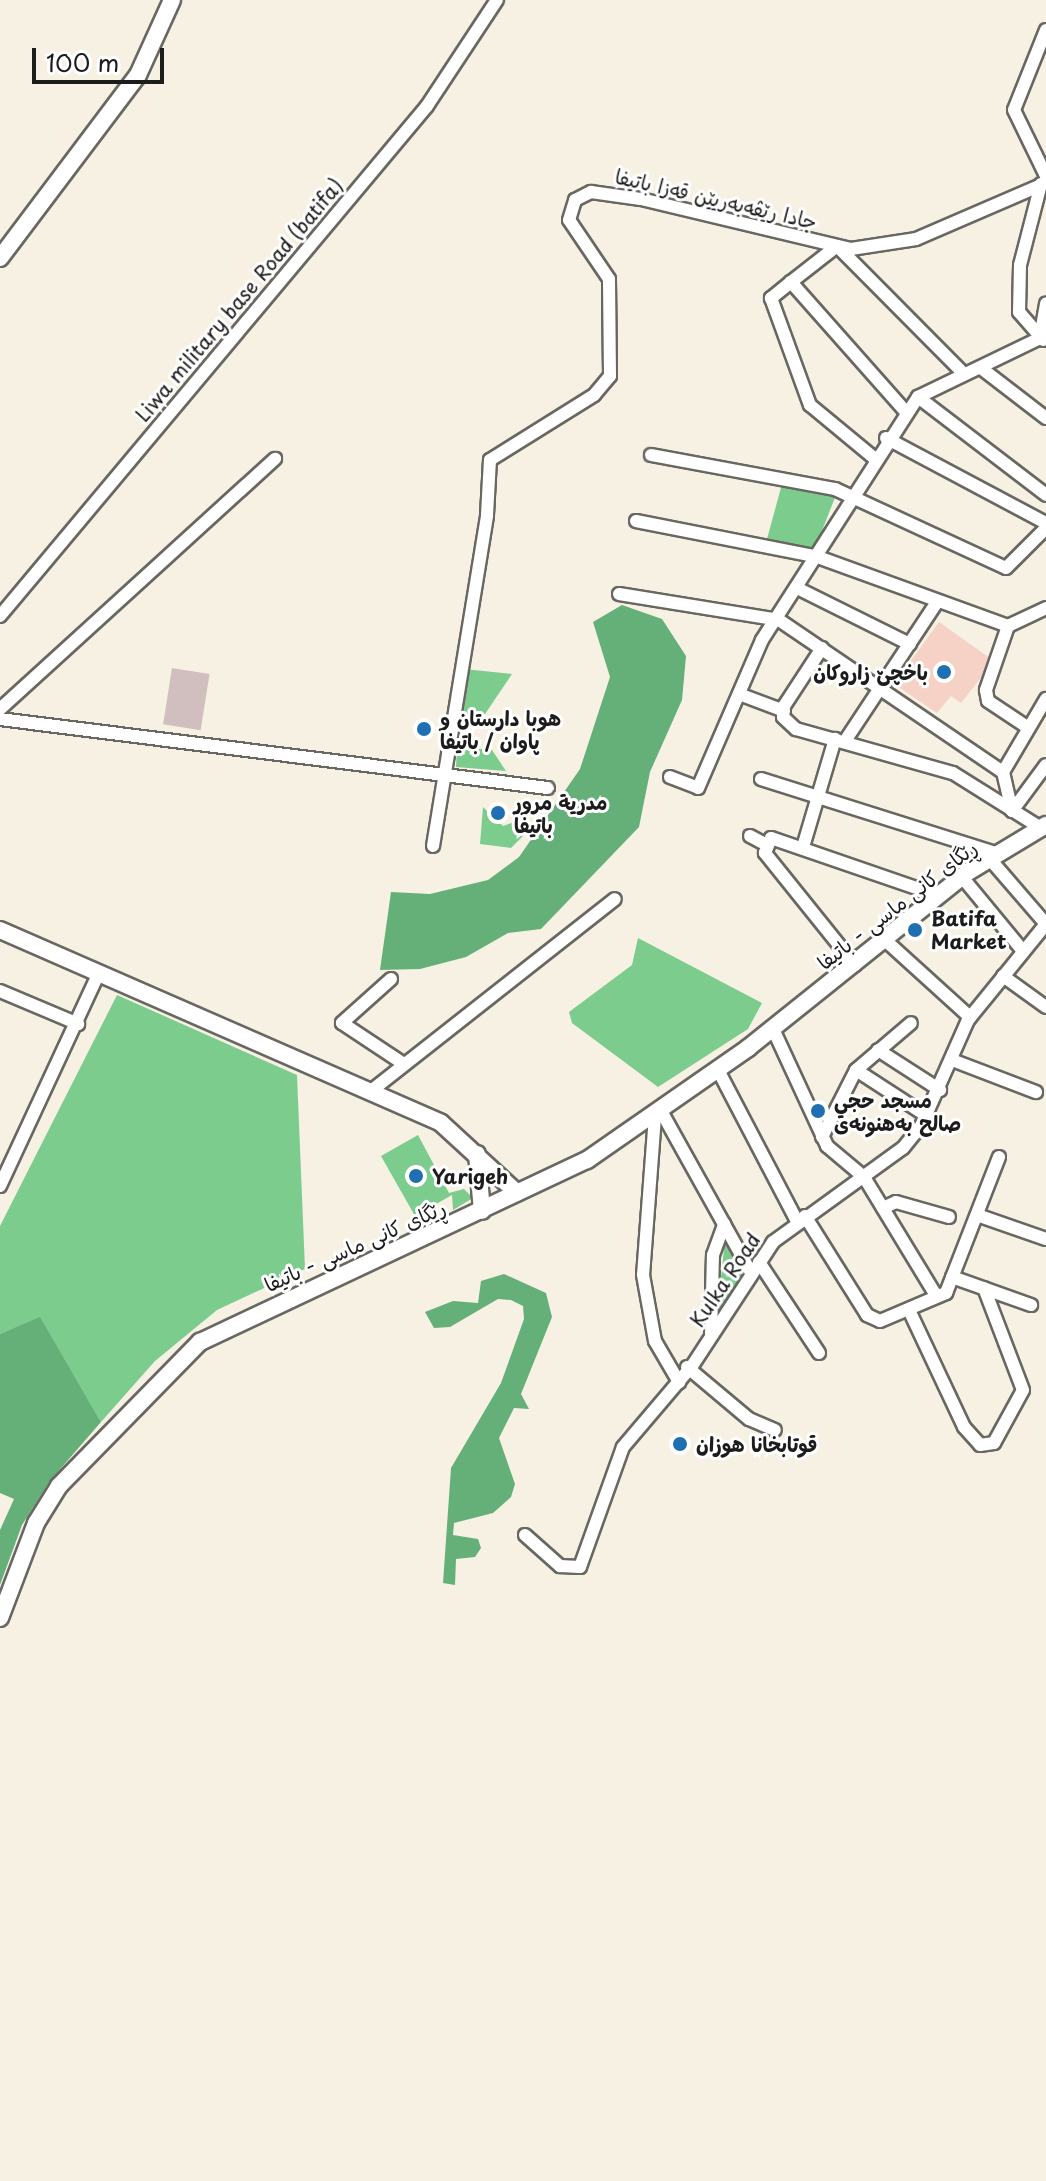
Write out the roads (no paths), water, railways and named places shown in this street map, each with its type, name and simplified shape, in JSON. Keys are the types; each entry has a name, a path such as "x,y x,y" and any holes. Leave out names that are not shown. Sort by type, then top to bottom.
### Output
{"main road":[{"path":"0,258 138,75 172,0"},
{"name":"ڕێگای کانی ماسی - باتيفا","path":"0,1618 36,1523 59,1486 180,1357 262,1311 537,1184 658,1114 773,1029 962,877 992,855 1043,826"},
{"path":"0,930 441,1123 477,1152 537,1184"},
{"path":"477,1152 513,1195"},
{"path":"477,1152 482,1211"}],"street":[{"name":"Liwa military base Road (batifa)","path":"0,616 427,106 497,0"},
{"path":"1043,340 1019,312 1019,284 1044,181 1014,110 1046,30"},
{"path":"874,458 810,405 771,298 837,246 904,243 1044,181"},
{"name":"جادا رێڤه‌به‌ريێن قه‌زا باتيفا","path":"445,775 490,460 594,395 610,376 609,279 569,220 575,200 591,192 641,199 837,246"},
{"path":"837,246 961,371"},
{"path":"791,282 906,412"},
{"path":"1043,340 1046,304"},
{"path":"670,777 698,788 739,694 815,556 886,438 918,397 961,371 981,368 1043,340"},
{"path":"981,368 1046,418"},
{"path":"918,397 1046,495"},
{"path":"651,455 835,489 850,499 1006,568 1046,525 886,438"},
{"path":"0,709 275,459"},
{"path":"636,521 815,556 935,605 1008,626 1046,608"},
{"path":"797,588 910,644"},
{"path":"619,594 779,620 882,686 1003,772"},
{"path":"803,847 840,740 882,686 935,605"},
{"path":"1008,626 986,690 988,701 1027,727"},
{"path":"784,711 822,648"},
{"path":"739,694 784,711 796,729 953,773 1012,811 1043,826"},
{"path":"1012,811 1003,772 1046,699"},
{"path":"0,719 548,788"},
{"path":"1012,811 1046,765"},
{"path":"433,846 445,775"},
{"path":"761,779 992,855 1045,928"},
{"path":"750,836 765,844 855,965"},
{"path":"765,844 771,838 803,847 939,896"},
{"path":"962,877 1023,951"},
{"path":"371,1091 401,1062 615,899"},
{"name":"Kulka Road","path":"525,1535 560,1566 580,1567 611,1469 679,1382 755,1268 801,1218 903,1148 927,1116 970,1017 1045,928"},
{"path":"885,940 970,1017"},
{"path":"0,1186 78,1024 99,973"},
{"path":"1003,976 1046,1007"},
{"path":"391,979 342,1023 401,1062"},
{"path":"0,991 78,1024"},
{"path":"822,1137 856,1070 911,1023"},
{"path":"773,1029 822,1137 864,1177 937,1297"},
{"path":"878,1050 940,1090"},
{"path":"952,1060 1036,1092"},
{"path":"718,1070 801,1218 873,1320 909,1310 937,1297 952,1277 999,1157"},
{"path":"856,1070 927,1116"},
{"path":"658,1114 724,1224 819,1353"},
{"path":"658,1114 643,1275 655,1341 679,1382"},
{"path":"883,1208 896,1202 949,1217"},
{"path":"977,1215 1046,1239"},
{"path":"711,1337 713,1255 724,1224"},
{"path":"952,1277 1031,1305"},
{"path":"909,1310 964,1427 980,1445 994,1443 1023,1390 984,1288"},
{"path":"688,1368 749,1419 775,1430"}],"place":[{"name":"باخچێ زاروکان","path":"944,672"},
{"name":"هوبا دارستان و پاوان / باتيفا","path":"424,729"},
{"name":"مدرية مرور باتيفا","path":"498,813"},
{"name":"Batifa Market","path":"915,930"},
{"name":"مسجد حجي صالح بەھنونەی","path":"818,1111"},
{"name":"Yarigeh","path":"416,1176"},
{"name":"قوتابخانا هوزان","path":"680,1444"}]}
